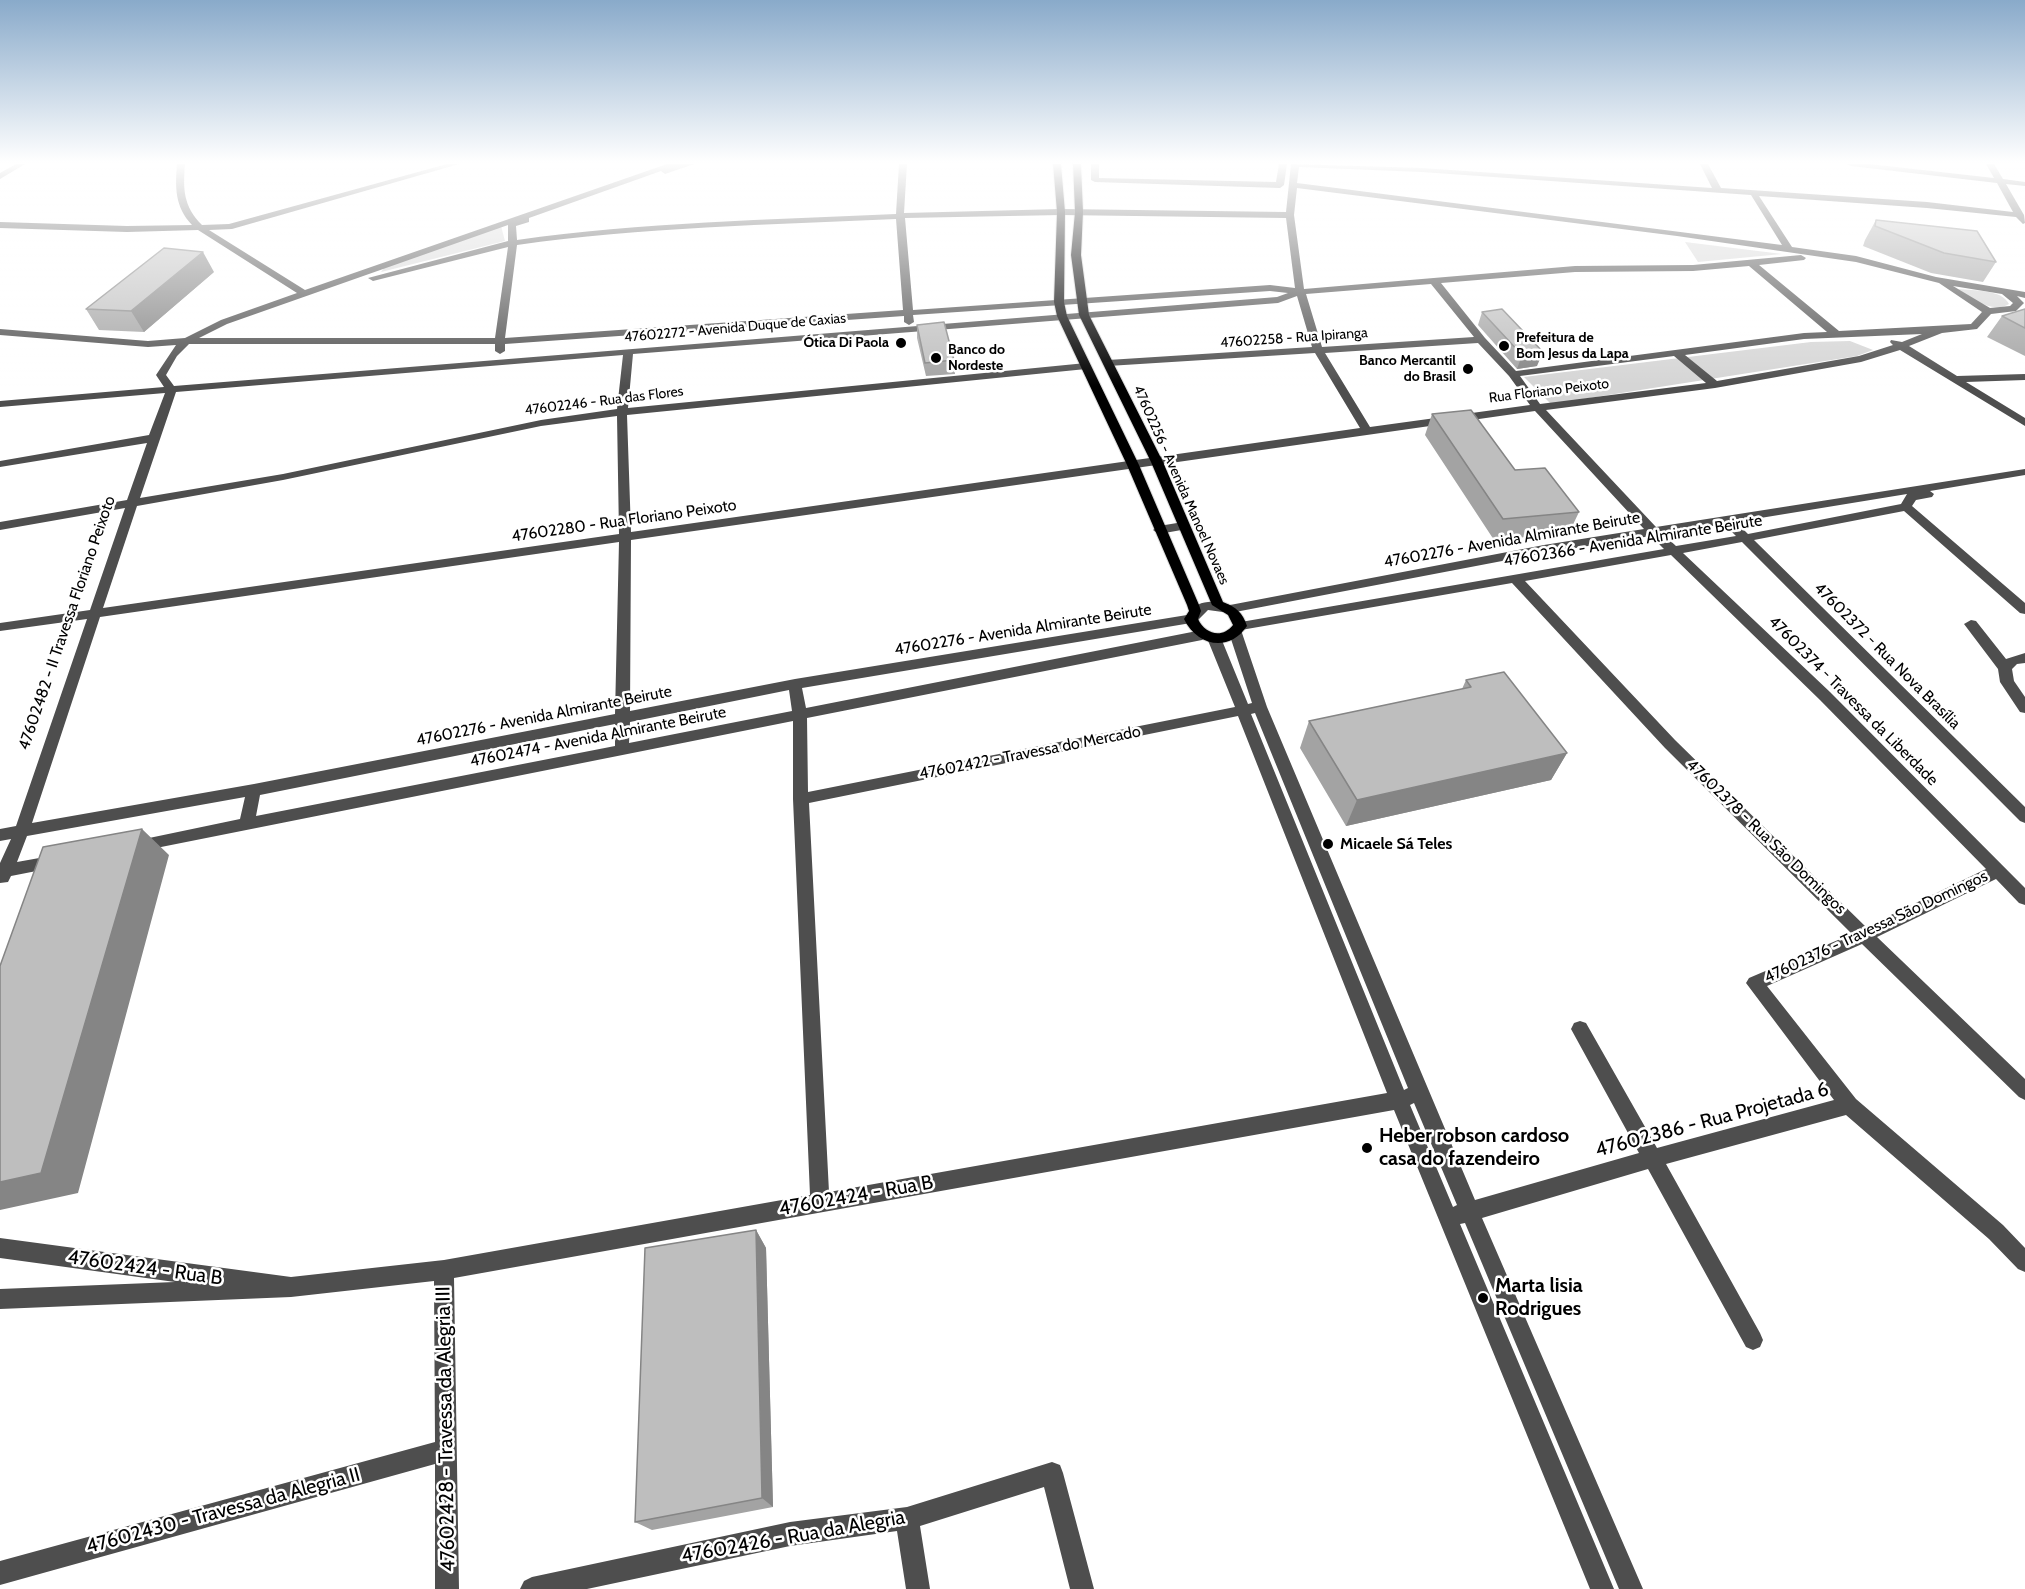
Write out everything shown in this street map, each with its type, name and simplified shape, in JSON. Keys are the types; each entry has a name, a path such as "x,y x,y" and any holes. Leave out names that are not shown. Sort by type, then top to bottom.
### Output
{"main road":[{"path":"1060,238 1059,302 1062,316 1133,465 1193,615 1194,628 1208,637 1227,638 1238,629"},
{"name":"47602256 - Avenida Manoel Novaes","path":"1077,238 1076,255 1084,315 1157,462 1183,526 1224,607 1239,618 1238,629"}],"street":[{"path":"216,238 303,293"},
{"path":"171,390 161,375 172,353 185,341 224,322 303,293 465,238"},
{"path":"501,361 500,341 512,238"},
{"path":"0,332 148,345 185,341 373,278 513,243 546,238"},
{"path":"902,238 909,328"},
{"path":"1293,238 1300,292 1318,350 1366,431"},
{"path":"1711,238 1880,264 1935,280 2025,295"},
{"path":"1782,238 1789,250"},
{"name":"47602272 - Avenida Duque de Caxias","path":"185,341 500,341 1270,288 1300,292 1575,269 1693,268 1821,256"},
{"path":"1751,262 1837,335"},
{"path":"1935,280 1988,311"},
{"name":"47602374 - Travessa da Liberdade","path":"1434,281 1481,340 1513,374 1538,408 1653,531 1825,696 2025,898"},
{"name":"47602272 - Avenida Duque de Caxias","path":"0,404 501,361 1278,300 1300,292"},
{"name":"Rua Floriano Peixoto","path":"1513,374 1804,336 1974,327 1988,311 2013,309 2019,303 2004,292"},
{"path":"0,323 164,336 185,341"},
{"name":"Rua Floriano Peixoto","path":"1157,462 1366,431 1715,386 1861,359 1940,330"},
{"path":"1880,333 2025,423"},
{"name":"47602258 - Rua Ipiranga","path":"1108,363 1481,340"},
{"path":"622,751 625,537 622,412 628,351"},
{"path":"1677,353 1715,386"},
{"name":"47602246 - Rua das Flores","path":"0,525 129,505 377,459 448,441 541,423 622,412 1086,366"},
{"path":"1955,379 2025,377"},
{"name":"47602482 - II Travessa Floriano Peixoto","path":"2,874 11,833 129,505 160,404 171,390"},
{"path":"0,464 151,438"},
{"name":"47602280 - Rua Floriano Peixoto","path":"0,627 1157,462"},
{"name":"47602276 - Avenida Almirante Beirute","path":"11,833 254,790 795,684 1193,615 1205,606 1224,607 1726,519 1907,498 2025,472"},
{"name":"47602366 - Avenida Almirante Beirute","path":"1238,629 1514,577 1747,540 1907,498 2025,479"},
{"path":"1907,498 2025,610"},
{"name":"47602372 - Rua Nova Brasília","path":"1726,519 2025,817"},
{"path":"1159,530 1183,526"},
{"name":"47602378 - Rua São Domingos","path":"1514,577 1670,744 2025,1091"},
{"path":"1971,624 2005,668 2007,682 2025,708"},
{"path":"1238,629 1252,708 1399,1100 1602,1589"},
{"path":"1208,637 1252,708 1632,1589"},
{"name":"47602474 - Avenida Almirante Beirute","path":"120,849 1208,637"},
{"path":"2005,668 2013,660 2025,658"},
{"path":"795,684 800,716 801,799 820,1202"},
{"name":"47602422 - Travessa do Mercado","path":"801,799 1252,708"},
{"path":"246,825 254,790"},
{"path":"2,874 74,857"},
{"name":"47602376 - Travessa São Domingos","path":"1849,1105 1755,983 1866,935 1997,871"},
{"path":"1580,1029 1753,1340"},
{"name":"47602424 - Rua B","path":"0,1299 291,1287 444,1270 1399,1100 1419,1093"},
{"path":"1849,1105 1996,1232 2025,1262"},
{"name":"47602386 - Rua Projetada 6","path":"1448,1218 1849,1105"},
{"name":"47602424 - Rua B","path":"0,1248 291,1287"},
{"name":"47602428 - Travessa da Alegria III","path":"444,1270 447,1589"},
{"name":"47602430 - Travessa da Alegria II","path":"0,1573 446,1450"},
{"name":"47602426 - Rua da Alegria","path":"532,1589 790,1534 907,1518 1052,1473 1082,1589"},
{"path":"907,1518 918,1589"}],"shaded area":[{"path":"467,238 504,238 505,241 381,272 384,268"},
{"path":"1685,242 1782,254 1698,262"},
{"path":"1958,289 1994,293 2009,304 1996,307 1983,304"},
{"path":"1850,341 1873,350 1857,356 1551,404 1524,377 1811,342"}],"building":[{"path":"1906,238 1981,238 1996,262 1944,253"},
{"path":"164,248 203,252 131,311 86,309"},
{"path":"1502,309 1543,352 1522,355 1482,312"},
{"path":"2025,309 2025,328 2002,316"},
{"path":"944,322 954,360 925,363 917,325"},
{"path":"1471,410 1515,470 1545,468 1579,512 1503,519 1432,414"},
{"path":"1504,672 1567,753 1357,800 1309,721 1471,687 1466,680"},
{"path":"142,829 41,1173 0,1182 0,966 43,847"},
{"path":"756,1230 762,1498 635,1522 645,1248"}],"place":[{"name":"Ótica Di Paola","path":"901,343"},
{"name":"Prefeitura de Bom Jesus da Lapa","path":"1504,346"},
{"name":"Banco do Nordeste","path":"936,358"},
{"name":"Banco Mercantil do Brasil","path":"1468,369"},
{"name":"Micaele Sá Teles","path":"1328,844"},
{"name":"Heber robson cardoso casa do fazendeiro","path":"1367,1148"},
{"name":"Marta lisia Rodrigues","path":"1483,1298"}]}
